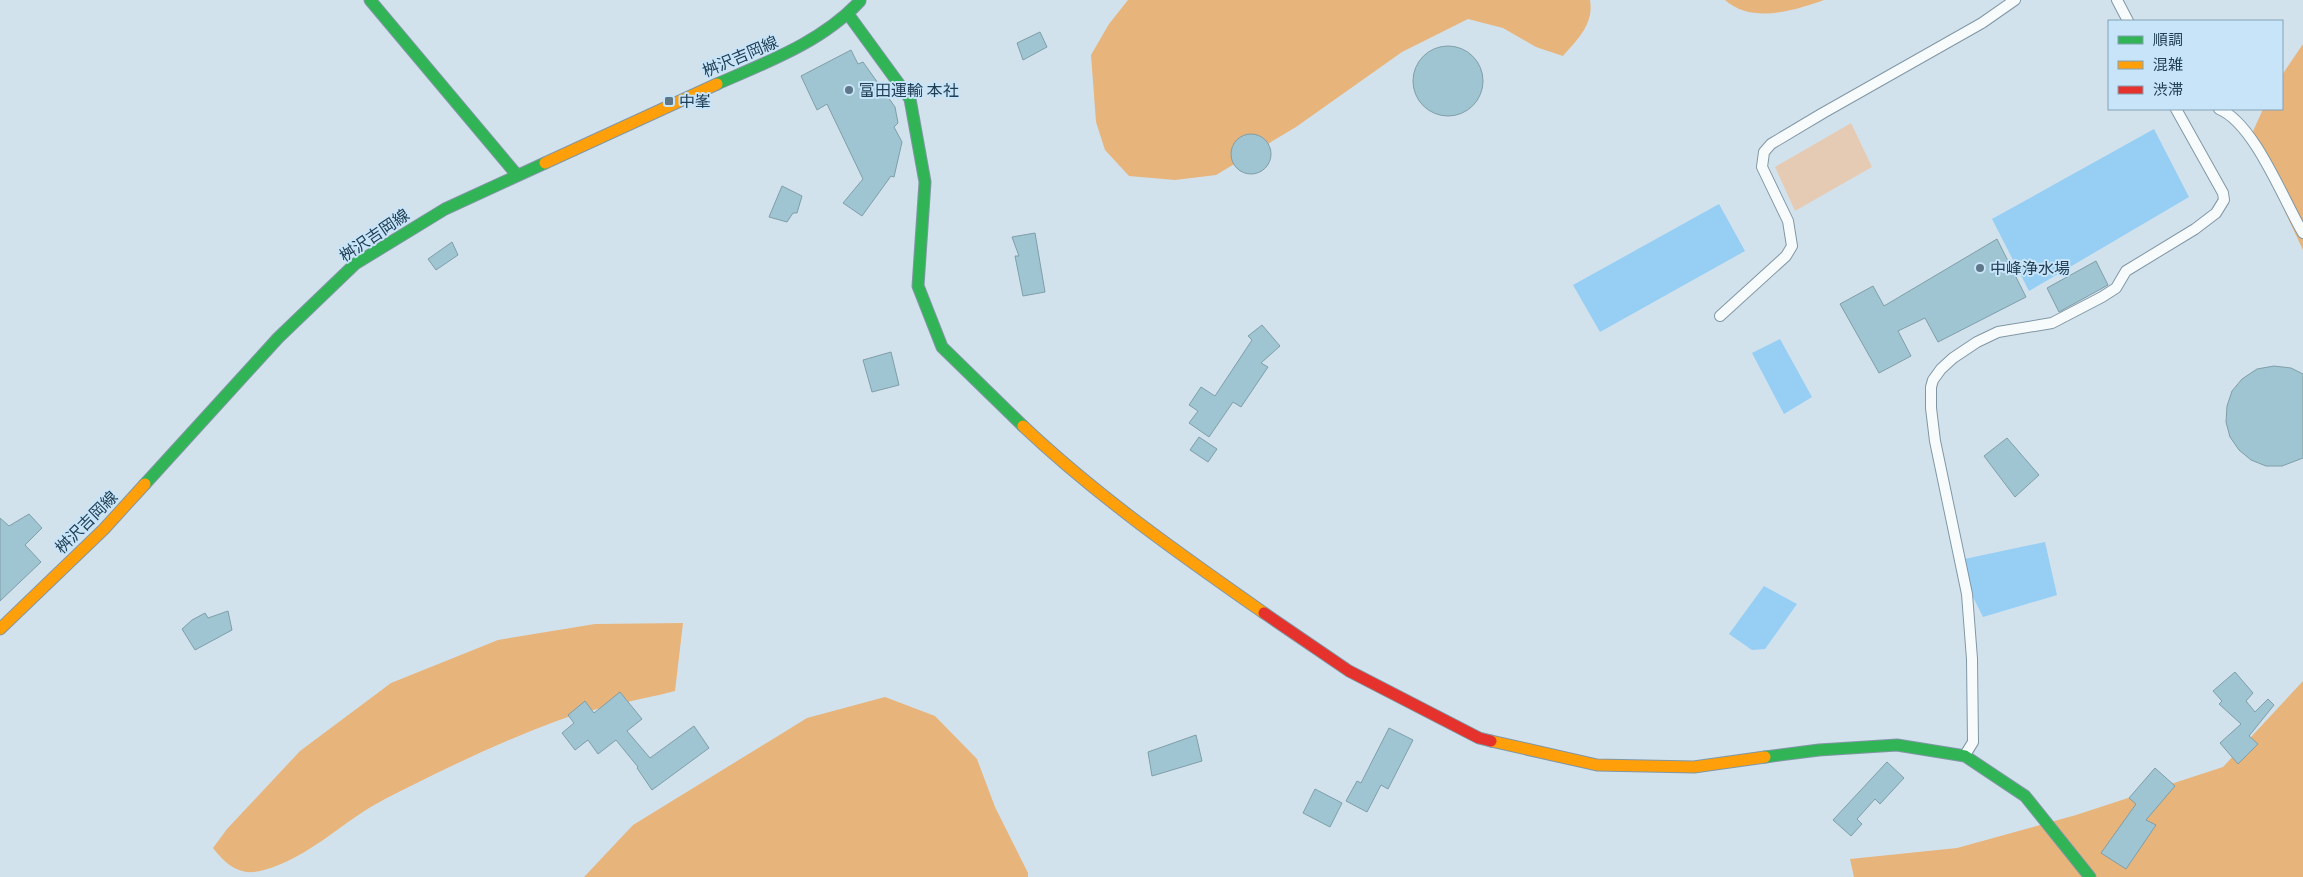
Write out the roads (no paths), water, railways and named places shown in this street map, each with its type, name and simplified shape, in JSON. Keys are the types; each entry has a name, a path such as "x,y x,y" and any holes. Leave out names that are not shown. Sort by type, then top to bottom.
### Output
{"street":[{"path":"370,0 518,175"},
{"name":"桝沢吉岡線","path":"0,629 104,529 278,338 355,264 445,209 720,83 786,55 848,14 861,0"},
{"path":"848,14 910,99 925,182 918,286 942,347 1064,465 1192,563 1349,671 1479,738 1596,765 1694,767 1819,750 1897,745 1964,756 2025,796 2089,876"}],"lane":[{"path":"1720,316 1786,256 1792,246 1788,221 1762,167 1764,152 1771,144 1982,24 2015,0"},
{"path":"2117,0 2127,20"},
{"path":"1964,756 1973,742 1972,659 1967,594 1935,440 1931,387 1941,370 1962,350 1998,332 2052,323 2079,310 2116,288 2126,271 2195,229 2216,213 2224,200 2223,193 2177,110"},
{"path":"2222,110 2229,113 2250,137 2303,233"}],"water":[{"path":"2154,129 2189,197 2029,291 1992,219"},
{"path":"1719,204 1745,251 1600,332 1573,285"},
{"path":"1780,339 1812,397 1784,414 1752,353"},
{"path":"2045,542 2057,595 1983,617 1955,561"},
{"path":"1764,586 1797,604 1765,649 1752,650 1729,634"}],"place":[{"name":"富田運輸 本社","path":"849,90"},
{"name":"中峯","path":"669,101"},
{"name":"中峰浄水場","path":"1980,268"}]}
